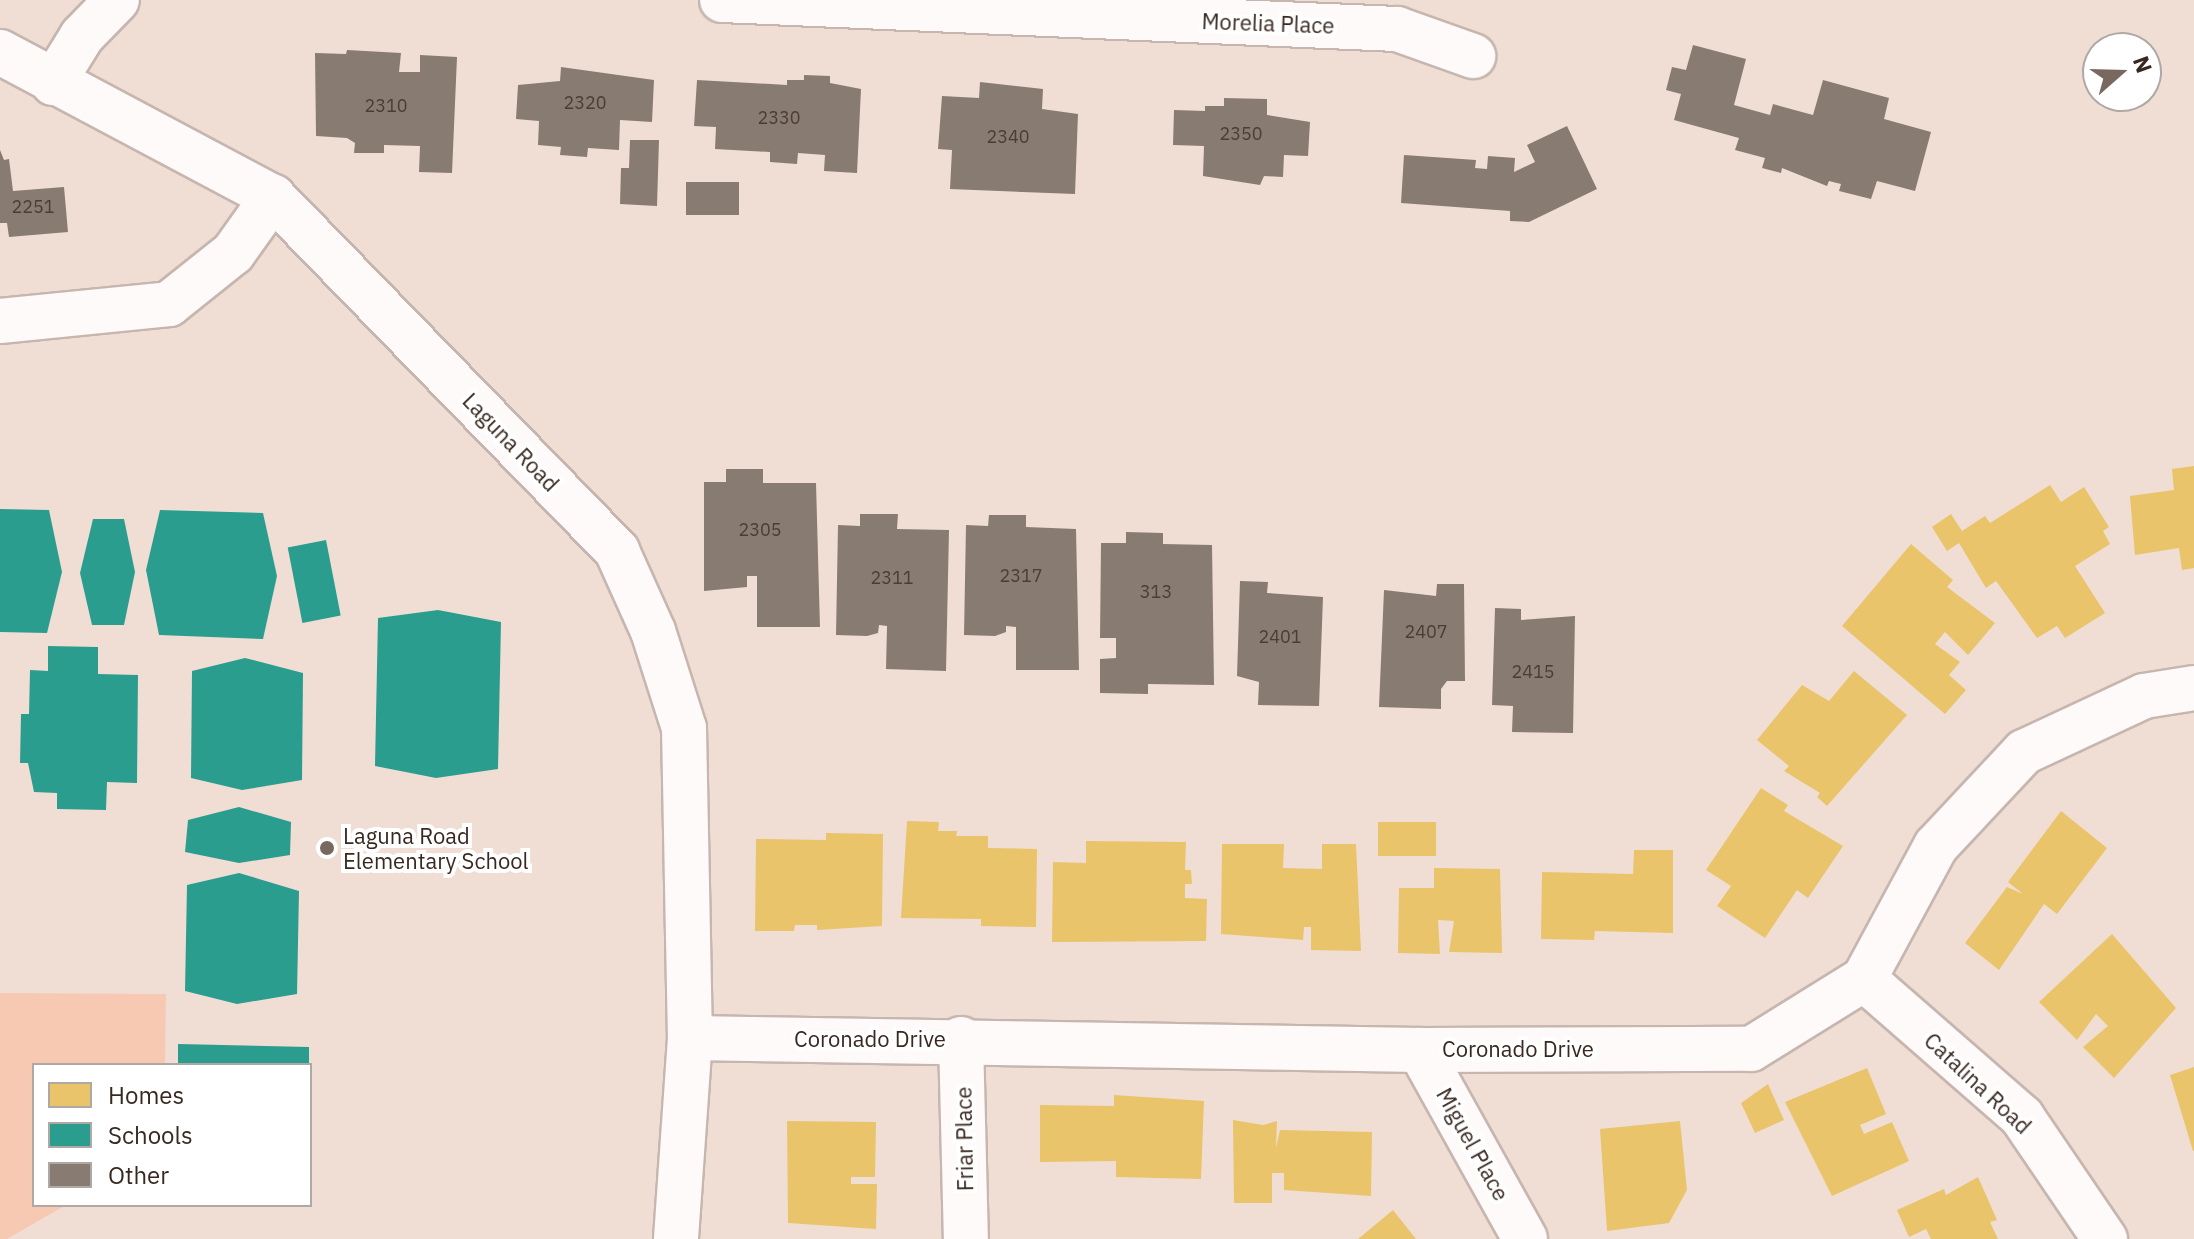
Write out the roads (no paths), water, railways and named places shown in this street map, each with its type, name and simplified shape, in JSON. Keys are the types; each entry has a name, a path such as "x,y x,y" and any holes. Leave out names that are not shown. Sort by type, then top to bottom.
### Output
{"street":[{"path":"53,83 82,36 117,0"},
{"name":"Morelia Place","path":"722,0 1397,29 1473,56"},
{"name":"Laguna Road","path":"0,52 53,83 273,197 617,551 653,631 684,728 690,1038 676,1239"},
{"path":"0,321 169,304 233,253 273,197"},
{"name":"Coronado Drive","path":"690,1038 961,1039 1420,1050 1751,1049 1864,979 1936,846 2024,752 2144,696 2194,688"},
{"name":"Catalina Road","path":"1864,979 2022,1117 2105,1239"},
{"name":"Friar Place","path":"961,1039 966,1239"},
{"name":"Miguel Place","path":"1420,1050 1525,1239"}],"place":[{"name":"Laguna Road Elementary School","path":"327,848"}]}
